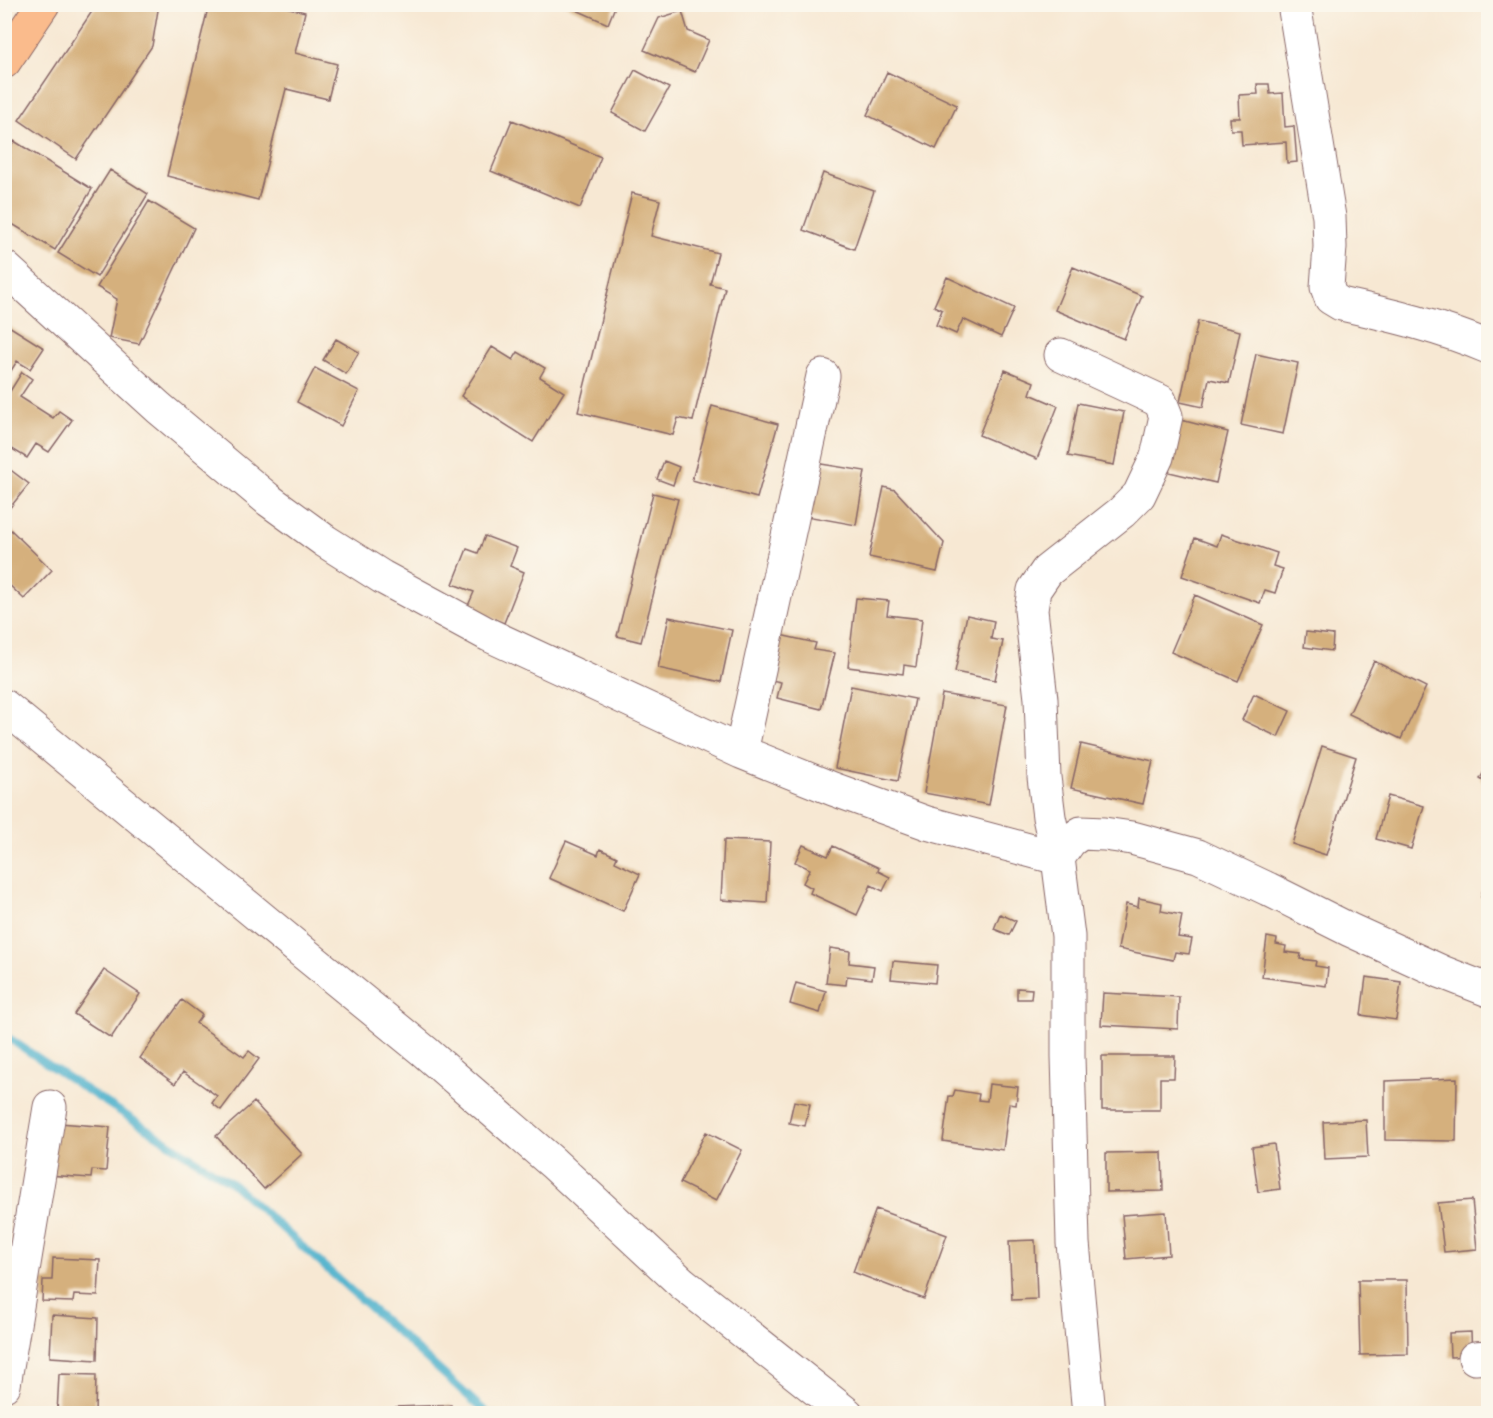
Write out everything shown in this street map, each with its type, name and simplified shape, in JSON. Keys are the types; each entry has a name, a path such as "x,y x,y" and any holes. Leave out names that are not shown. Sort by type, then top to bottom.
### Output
{"highway":[{"path":"4,62 43,4"}],"street":[{"path":"1294,4 1329,217 1330,247 1327,287 1331,298 1341,304 1412,321 1488,347"},
{"path":"4,267 159,408 270,501 325,541 382,577 489,635 741,752 927,823 1058,858"},
{"path":"1062,355 1160,401 1166,416 1157,457 1139,495 1122,512 1047,571 1034,590 1031,610 1041,699 1044,777 1068,936 1068,1056 1073,1243 1089,1413"},
{"path":"741,752 823,376"},
{"path":"4,706 424,1051 554,1163 682,1284 847,1413"},
{"path":"1058,858 1070,841 1081,833 1132,838 1198,856 1350,930 1442,972 1488,990"},
{"path":"4,1385 50,1107"}],"building":[{"path":"97,4 159,4 152,46 76,159 19,120"},
{"path":"209,4 274,4 305,12 295,53 337,64 328,99 286,89 258,200 167,176"},
{"path":"563,4 616,4 608,24"},
{"path":"682,11 688,31 709,40 695,72 644,50 659,18"},
{"path":"635,70 669,88 645,131 612,113"},
{"path":"887,72 957,105 936,149 867,115"},
{"path":"1257,84 1269,84 1270,94 1283,93 1285,127 1294,126 1297,162 1287,163 1286,142 1242,145 1241,130 1231,130 1230,118 1240,118 1239,95 1258,94"},
{"path":"512,120 601,157 580,208 491,171"},
{"path":"14,141 92,189 55,250 4,219 4,157"},
{"path":"110,170 148,194 97,277 58,253"},
{"path":"823,173 874,191 854,249 803,230"},
{"path":"632,193 660,200 651,236 718,253 710,284 725,288 693,421 678,418 673,435 578,412"},
{"path":"149,201 194,228 139,344 109,338 117,299 97,287"},
{"path":"1073,267 1142,296 1124,339 1055,310"},
{"path":"947,277 1014,308 1001,337 963,319 956,334 936,325 942,310 934,306"},
{"path":"1198,321 1240,331 1229,383 1209,379 1203,407 1180,402"},
{"path":"4,323 44,348 30,369 17,361 4,382"},
{"path":"336,339 359,352 346,374 323,360"},
{"path":"492,347 513,360 518,352 545,368 540,377 564,392 533,442 461,396"},
{"path":"1256,354 1298,363 1283,434 1241,425"},
{"path":"315,368 359,391 341,426 297,402"},
{"path":"1005,370 1034,382 1030,394 1058,406 1037,459 979,435"},
{"path":"22,372 32,379 20,397 53,418 59,411 72,420 49,452 36,444 27,458 4,444 4,395 7,396"},
{"path":"1078,403 1124,412 1114,465 1068,456"},
{"path":"712,406 778,424 757,498 692,480"},
{"path":"1181,420 1228,432 1216,483 1169,472"},
{"path":"664,461 679,467 673,485 657,479"},
{"path":"815,463 865,471 856,525 806,516"},
{"path":"4,465 29,484 4,515"},
{"path":"884,487 895,490 944,543 937,572 869,557"},
{"path":"653,493 678,499 641,642 617,636"},
{"path":"11,530 52,570 24,599 4,580 4,536"},
{"path":"1221,534 1277,553 1273,566 1283,569 1275,593 1265,590 1260,603 1182,576 1195,538 1217,546"},
{"path":"485,536 517,548 510,566 524,572 504,623 467,608 474,592 453,584 467,549 478,553"},
{"path":"1195,595 1263,625 1238,681 1171,652"},
{"path":"856,598 889,601 887,615 922,619 916,667 904,665 903,674 848,667"},
{"path":"967,615 994,621 991,639 1003,641 995,680 955,672"},
{"path":"669,617 732,630 721,682 658,668"},
{"path":"1306,632 1333,635 1332,651 1304,647"},
{"path":"780,635 816,643 814,650 835,653 821,709 777,698 781,682 771,680"},
{"path":"1374,661 1426,687 1401,739 1349,714"},
{"path":"851,686 915,699 898,781 835,768"},
{"path":"942,694 1007,705 989,805 924,793"},
{"path":"1254,694 1290,711 1278,737 1242,720"},
{"path":"1081,744 1153,761 1143,804 1071,788"},
{"path":"1322,746 1356,757 1326,855 1292,844"},
{"path":"1488,764 1488,784 1480,779"},
{"path":"1388,796 1424,806 1411,849 1376,839"},
{"path":"724,840 770,842 767,903 721,900"},
{"path":"566,841 598,855 600,849 617,857 615,862 640,874 623,911 549,878"},
{"path":"803,845 828,856 833,846 879,868 878,871 890,877 883,891 871,885 857,915 810,893 812,888 803,883 810,869 795,862"},
{"path":"1488,870 1488,899 1481,897"},
{"path":"1139,898 1162,903 1161,911 1182,915 1178,937 1192,939 1189,954 1175,952 1173,960 1118,949 1126,904 1138,907"},
{"path":"1000,914 1016,921 1009,935 994,929"},
{"path":"1267,937 1277,939 1276,944 1286,946 1285,952 1301,954 1300,959 1316,961 1315,966 1328,968 1326,986 1262,977"},
{"path":"830,948 850,951 849,963 874,966 872,979 847,976 846,985 826,983"},
{"path":"893,961 937,965 935,983 891,979"},
{"path":"104,970 140,994 111,1038 74,1014"},
{"path":"1366,977 1401,982 1396,1020 1361,1015"},
{"path":"796,983 826,991 820,1013 790,1004"},
{"path":"1017,988 1032,989 1031,999 1017,999"},
{"path":"1103,993 1179,997 1178,1029 1101,1025"},
{"path":"182,1000 202,1015 196,1023 244,1057 249,1051 259,1059 221,1110 212,1103 217,1096 183,1072 175,1084 140,1058"},
{"path":"1102,1056 1175,1056 1174,1078 1160,1078 1160,1110 1102,1110"},
{"path":"1457,1078 1456,1141 1385,1140 1385,1081"},
{"path":"989,1084 1018,1087 1016,1105 1009,1104 1003,1150 943,1141 949,1096 953,1096 955,1090 979,1094 978,1100 987,1101"},
{"path":"794,1101 810,1104 805,1126 789,1123"},
{"path":"254,1102 302,1154 264,1189 216,1136"},
{"path":"1366,1120 1368,1157 1325,1159 1323,1122"},
{"path":"59,1123 110,1127 106,1171 92,1170 91,1178 47,1175"},
{"path":"706,1132 742,1150 716,1201 680,1183"},
{"path":"1274,1144 1280,1189 1258,1192 1252,1147"},
{"path":"1162,1152 1163,1191 1106,1192 1106,1153"},
{"path":"1472,1200 1477,1249 1444,1252 1438,1203"},
{"path":"876,1209 947,1235 924,1299 853,1272"},
{"path":"1166,1212 1169,1255 1126,1259 1122,1215"},
{"path":"1035,1240 1037,1299 1012,1300 1009,1241"},
{"path":"53,1258 100,1260 98,1296 74,1295 73,1302 42,1301 43,1280 52,1280"},
{"path":"1358,1280 1407,1280 1408,1354 1360,1355"},
{"path":"52,1315 98,1318 97,1360 50,1357"},
{"path":"1471,1332 1472,1356 1450,1357 1449,1333"},
{"path":"59,1374 96,1375 95,1414 57,1414"},
{"path":"451,1405 451,1414 396,1414 396,1407"}],"waterway":[{"path":"4,1035 233,1184 488,1414"}]}
